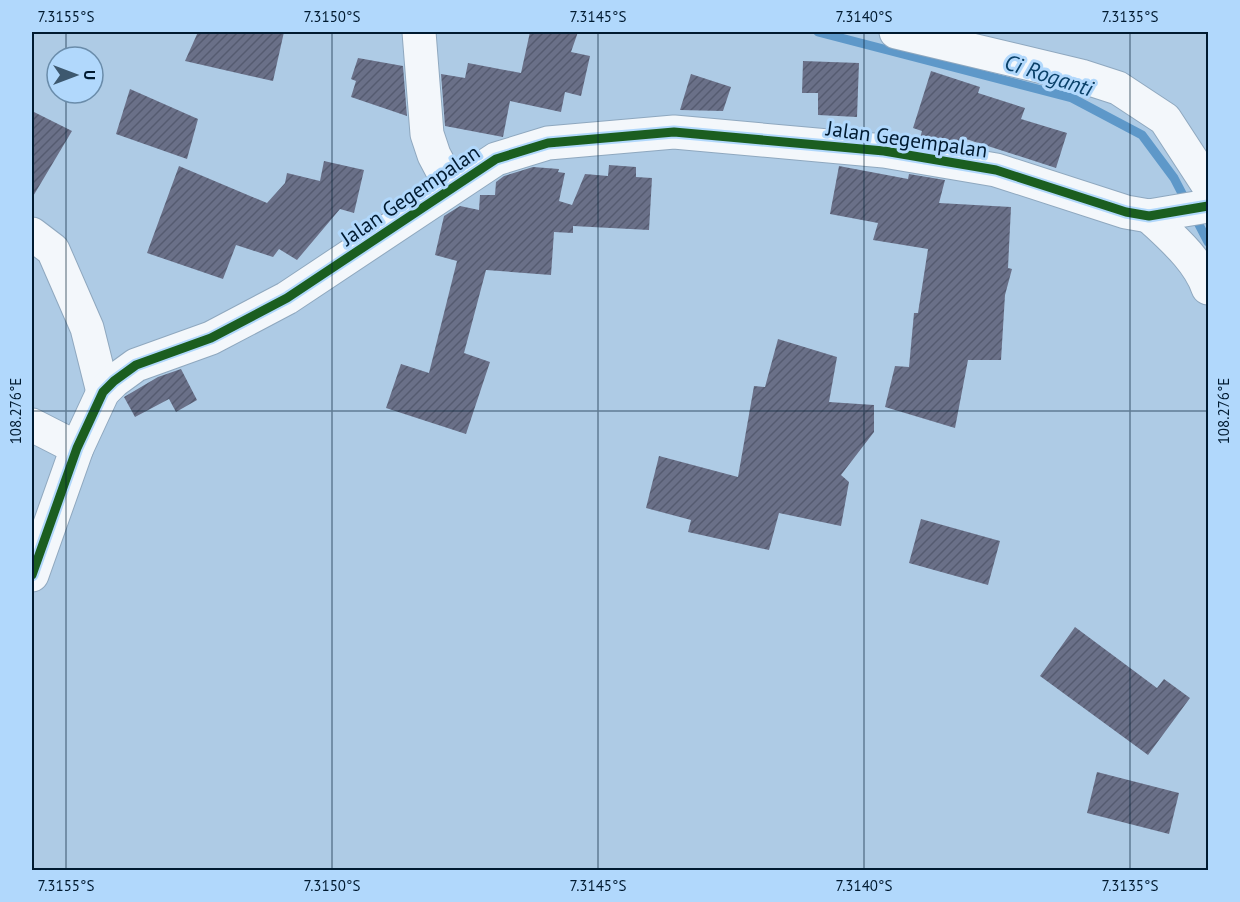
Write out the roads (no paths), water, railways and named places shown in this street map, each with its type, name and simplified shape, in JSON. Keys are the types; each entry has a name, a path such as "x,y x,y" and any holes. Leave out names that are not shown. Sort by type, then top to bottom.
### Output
{"street":[{"path":"419,32 427,134 434,155 451,187"},
{"path":"896,32 1081,76 1118,88 1165,119 1209,185"},
{"name":"Jalan Gegempalan","path":"32,575 77,448 103,392 136,365 211,338 287,298 362,251 451,187 496,159 548,143 674,132 884,151 985,168 1126,212 1162,215 1209,206"},
{"path":"1162,215 1204,276 1209,288"},
{"path":"32,234 53,250 87,328 103,392"},
{"path":"32,425 77,448"}],"waterway":[{"name":"Ci Roganti","path":"818,32 1072,98 1142,135 1174,178 1187,203"},
{"name":"Ci Roganti","path":"1194,215 1208,242"}]}
